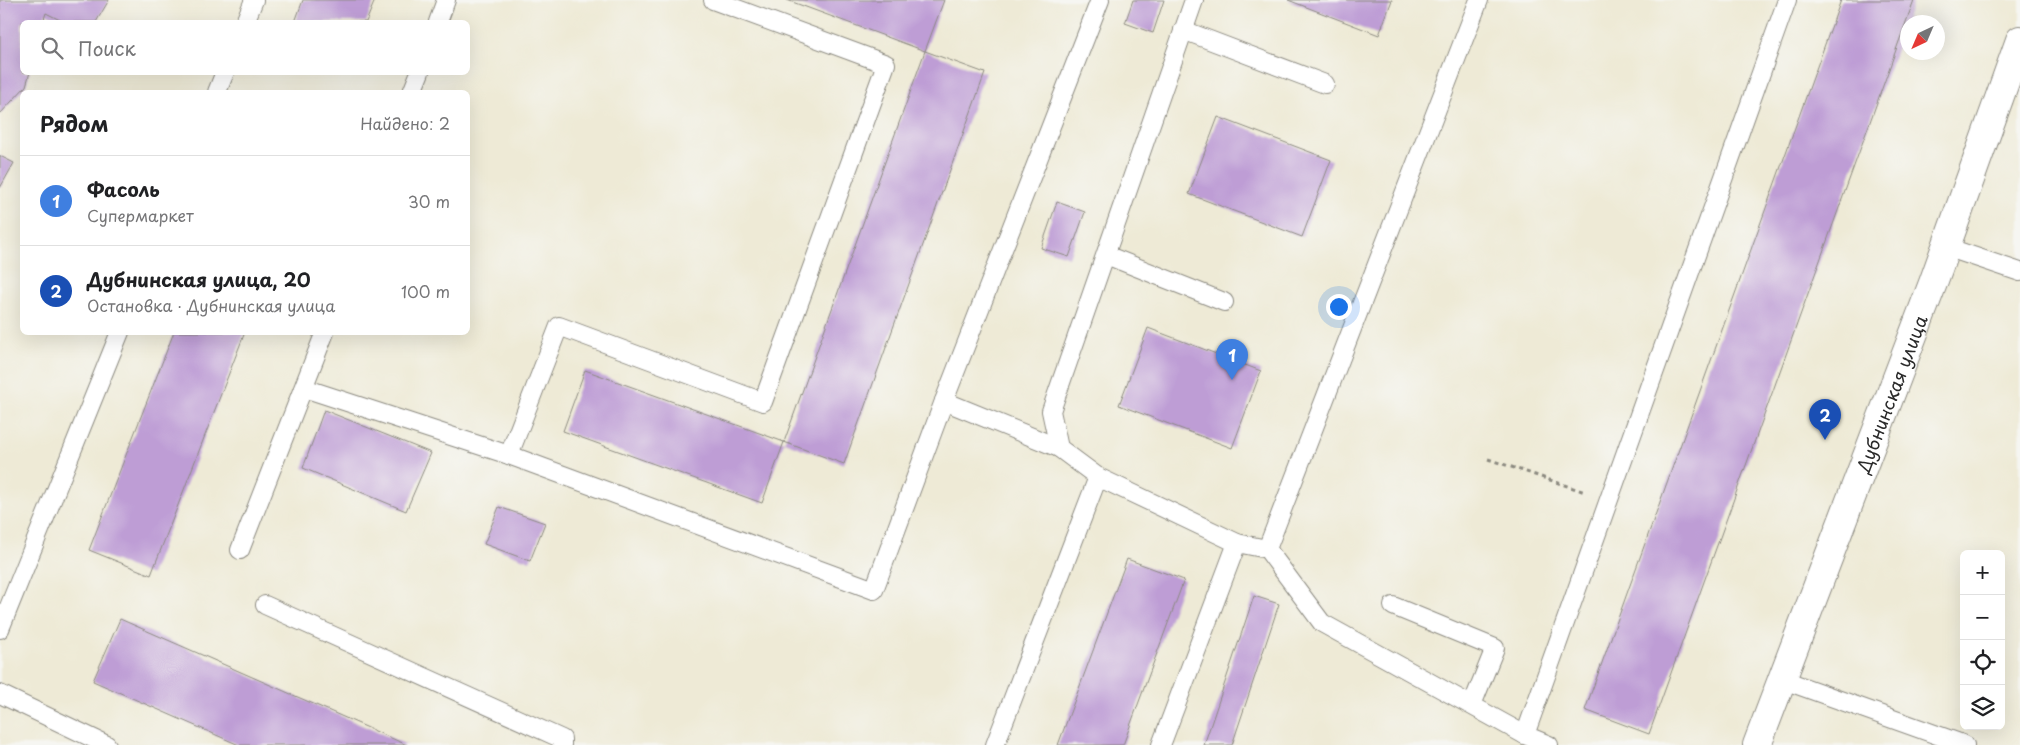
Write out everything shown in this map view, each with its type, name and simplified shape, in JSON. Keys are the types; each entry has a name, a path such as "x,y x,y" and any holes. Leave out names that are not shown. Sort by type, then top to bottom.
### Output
{"main road":[{"name":"Дубнинская улица","path":"1757,745 1946,247 2020,40"}],"lane":[{"path":"246,20 254,0"},
{"path":"439,20 446,0"},
{"path":"509,456 559,326 763,402 886,64 712,0"},
{"path":"304,388 509,456 874,590 944,401 1100,0"},
{"path":"1059,448 1051,411 1194,0"},
{"path":"1267,549 1479,0"},
{"path":"1525,734 1788,0"},
{"path":"1183,30 1325,84"},
{"path":"218,90 224,75"},
{"path":"413,90 419,75"},
{"path":"1946,247 2020,272"},
{"path":"1106,255 1224,302"},
{"path":"0,629 119,335"},
{"path":"240,550 324,335"},
{"path":"944,401 1059,448 1098,477 1237,543 1267,549 1322,623 1525,734 1549,745"},
{"path":"995,745 1098,477"},
{"path":"1161,745 1237,543"},
{"path":"265,605 562,739 562,745"},
{"path":"1393,606 1495,648 1472,705"},
{"path":"1781,679 1965,745"},
{"path":"0,694 107,745"}],"path":[{"path":"1488,459 1609,501"}],"building":[{"path":"0,0 109,0 97,20 60,20 46,13 44,20 20,20 20,75 29,75 26,86 20,90 20,92 0,114"},
{"path":"303,0 375,0 367,20 296,20"},
{"path":"787,0 944,0 925,51"},
{"path":"1133,0 1164,0 1153,33 1125,23"},
{"path":"1288,0 1392,0 1379,35"},
{"path":"1841,0 1914,0 1909,15 1900,15 1900,39 1649,734 1585,710"},
{"path":"925,51 985,73 844,464 784,442"},
{"path":"1218,117 1331,160 1302,237 1189,194"},
{"path":"0,156 14,163 0,188"},
{"path":"1057,202 1085,212 1069,257 1041,248"},
{"path":"1148,328 1261,371 1232,448 1119,405"},
{"path":"173,335 244,335 151,575 89,550"},
{"path":"585,370 784,442 762,503 563,431"},
{"path":"324,410 431,453 406,511 303,468"},
{"path":"499,507 545,523 530,561 484,544"},
{"path":"1127,559 1184,580 1123,745 1058,745"},
{"path":"1254,596 1279,604 1232,745 1204,745"},
{"path":"120,619 407,745 239,745 93,681"}],"place":[{"name":"Фасоль","path":"1232,380"},
{"name":"Дубнинская улица, 20","path":"1825,440"}]}
